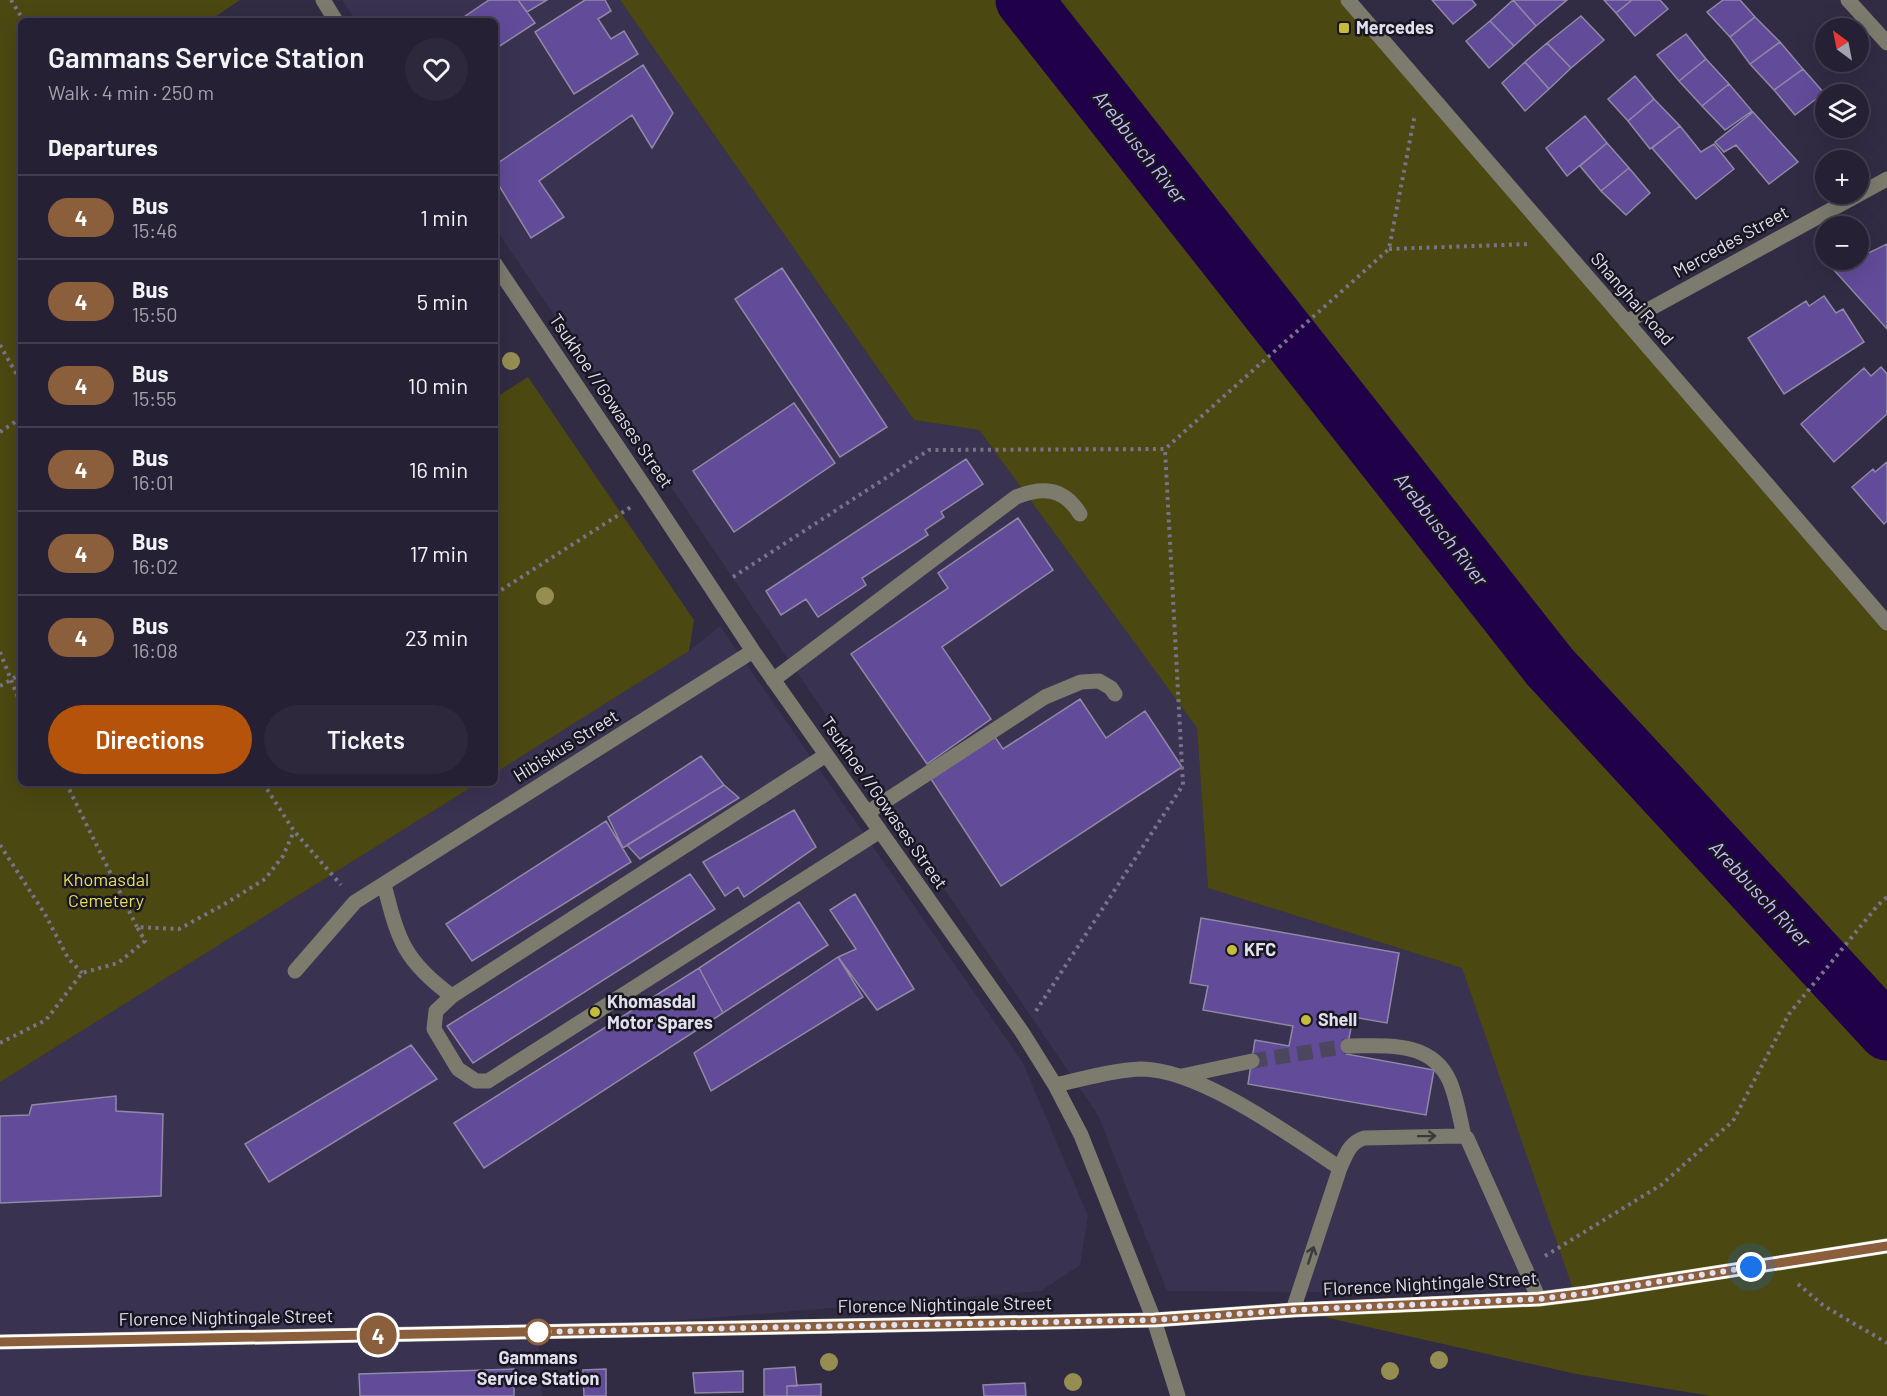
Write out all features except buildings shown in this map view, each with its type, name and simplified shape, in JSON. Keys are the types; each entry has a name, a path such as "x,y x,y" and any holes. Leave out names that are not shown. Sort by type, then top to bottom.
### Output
{"main road":[{"name":"Florence Nightingale Street","path":"0,1342 1154,1320 1293,1310 1539,1299 1887,1246"}],"street":[{"path":"323,0 334,18"},
{"name":"Shanghai Road","path":"1348,0 1887,623"},
{"path":"1848,0 1887,44"},
{"name":"Mercedes Street","path":"1626,322 1887,180"},
{"name":"Tsukhoe //Gowases Street","path":"498,268 753,651 1022,1032 1055,1085 1081,1136 1154,1320 1178,1396"},
{"path":"773,680 1016,497 1033,490 1044,489 1059,494 1074,504 1080,514"},
{"name":"Hibiskus Street","path":"295,971 355,902 753,651"},
{"path":"867,813 1045,697 1080,682 1090,681 1099,681 1111,688 1115,694"},
{"path":"826,755 452,996 436,1011 434,1029 458,1069 476,1081 488,1080 880,831"},
{"path":"384,884 393,920 404,949 427,978 452,996"},
{"path":"1348,1046 1389,1046 1418,1050 1437,1063 1450,1081 1464,1136 1468,1140 1539,1299"},
{"path":"1182,1076 1252,1061"},
{"path":"1055,1085 1142,1069 1182,1076 1274,1124 1340,1168"},
{"path":"1293,1310 1340,1168 1349,1148 1355,1141 1364,1137 1464,1136"}],"path":[{"path":"11,0 22,18"},
{"path":"713,590 929,450 1165,449 1389,249 1420,84"},
{"path":"1389,249 1558,242"},
{"path":"0,345 18,377"},
{"path":"0,432 18,420"},
{"path":"1022,1032 1183,785 1165,449"},
{"path":"498,592 650,495"},
{"path":"0,652 18,696"},
{"path":"0,686 18,676"},
{"path":"0,1042 46,1020 82,973 118,963 145,941 67,786"},
{"path":"265,786 294,831 355,902"},
{"path":"137,927 179,929 223,905 265,879 283,856 294,831"},
{"path":"0,844 45,914 68,958 82,973"},
{"path":"1524,1269 1660,1185 1733,1121 1789,1014 1887,897"},
{"path":"1775,1263 1824,1306 1887,1343"}],"shaded area":[{"path":"342,0 620,0 914,420 979,430 1197,728 1208,888 1462,968 1576,1294 1167,1291 1098,1115 498,232 498,18 354,18"},
{"path":"720,626 1023,1063 1088,1216 1080,1265 1041,1291 538,1332 542,1396 0,1396 0,1082 473,786 498,786 498,771 689,651"}],"green space":[{"name":"Khomasdal Cemetery","path":"0,0 240,0 213,18 18,18 18,786 473,786 0,1082"},
{"path":"620,0 1348,0 1887,623 1887,1396 1711,1396 1576,1374 1293,1310 1575,1295 1462,968 1208,888 1197,728 979,430 914,420"},
{"path":"528,377 694,620 689,651 498,771 498,396"}],"waterway":[{"name":"Arebbusch River","path":"1024,0 1549,666 1887,1032"}],"tunnel":[{"path":"1252,1061 1348,1046"}],"bus line":[{"name":"4","path":"0,1342 1154,1320 1293,1310 1539,1299 1887,1246"}],"place":[{"name":"Mercedes","path":"1344,28"},
{"name":"KFC","path":"1232,950"},
{"name":"Khomasdal Motor Spares","path":"595,1012"},
{"name":"Shell","path":"1306,1020"},
{"name":"Gammans Service Station","path":"538,1332"}],"route":[{"path":"538,1332 1154,1320 1293,1310 1539,1299 1751,1267"}]}
